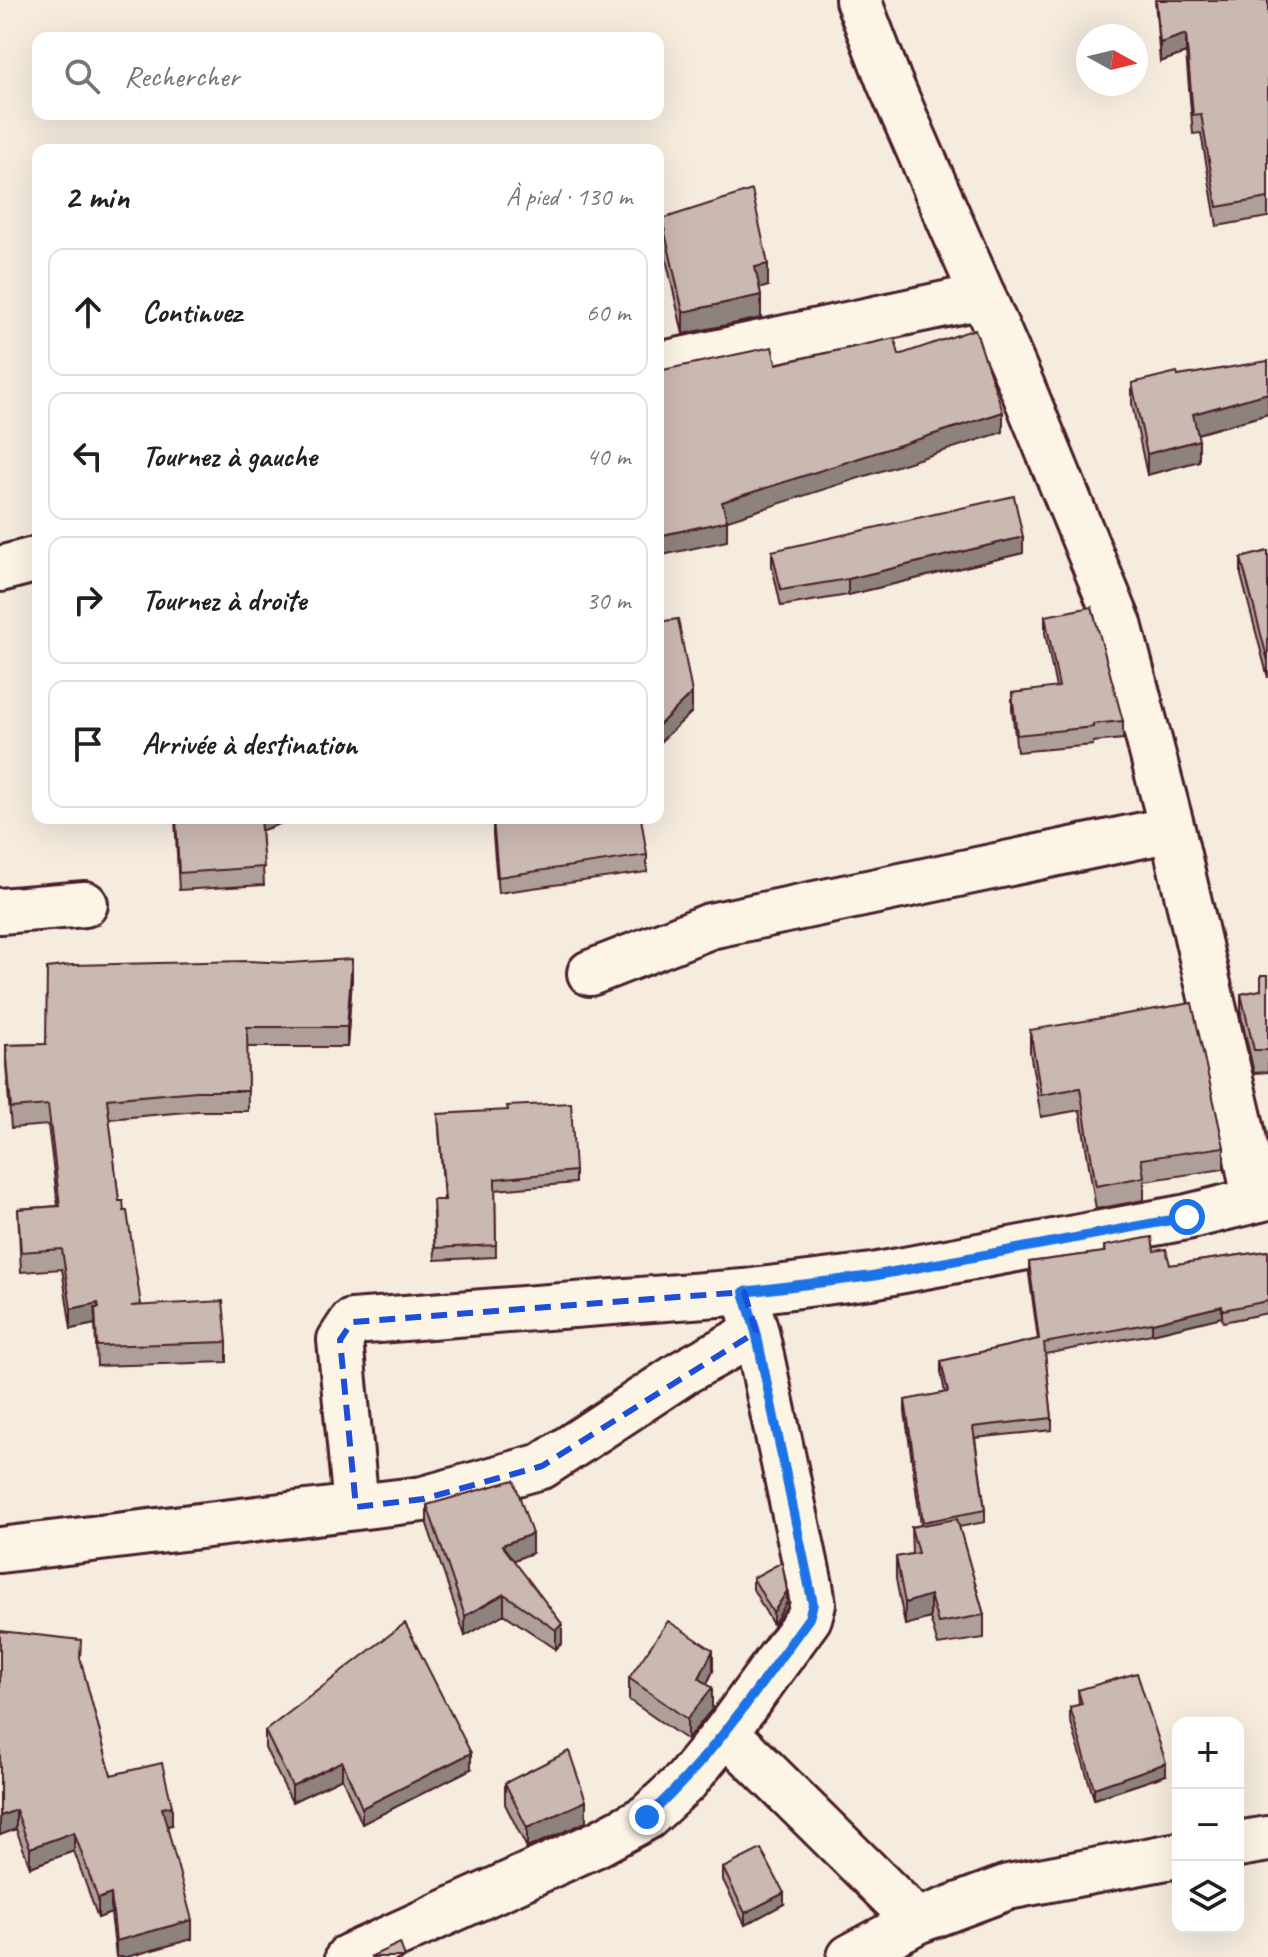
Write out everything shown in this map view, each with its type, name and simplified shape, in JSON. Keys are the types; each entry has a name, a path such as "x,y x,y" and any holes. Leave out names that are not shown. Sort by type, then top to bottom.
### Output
{"street":[{"path":"356,1507 340,1340 352,1322 750,1312 872,1276 1187,1217 1261,1198 1119,624 983,296 889,81 858,0"},
{"path":"664,364 983,296"},
{"path":"0,569 32,561"},
{"path":"590,973 710,926 1172,829"},
{"path":"0,911 85,904"},
{"path":"0,1550 423,1499 542,1466 684,1372 750,1312"},
{"path":"348,1957 597,1844 647,1817 686,1781 726,1732 809,1618 813,1604 750,1312"},
{"path":"726,1732 917,1921"},
{"path":"1244,1843 1268,1839"},
{"path":"850,1957 917,1921 1008,1887 1172,1856"}],"highlighted area":[{"path":"744,1292 756,1332 542,1466 423,1499 356,1507 340,1340 352,1322"}],"building":[{"path":"1156,0 1268,0 1268,198 1217,207 1201,114 1193,115 1186,34 1160,43"},
{"path":"752,190 768,264 755,267 761,295 683,312 664,218"},
{"path":"975,329 1003,412 722,502 727,521 664,535 664,370 772,347 776,364 895,338 899,355"},
{"path":"1268,361 1268,393 1193,414 1199,440 1147,454 1132,383 1177,372 1178,376"},
{"path":"1014,496 1023,537 848,579 781,590 772,551"},
{"path":"1268,551 1268,661 1241,558"},
{"path":"1092,607 1123,721 1017,735 1012,693 1059,687 1045,616"},
{"path":"678,619 692,693 664,720 664,621"},
{"path":"176,824 260,824 264,867 179,873"},
{"path":"493,824 642,824 647,855 498,877"},
{"path":"352,959 347,1027 247,1027 248,1091 197,1091 107,1099 119,1201 123,1201 124,1211 127,1211 141,1305 131,1306 223,1301 227,1342 97,1346 95,1308 99,1308 98,1303 71,1309 62,1249 21,1252 18,1209 60,1206 48,1105 11,1108 6,1045 46,1044 47,968"},
{"path":"1261,975 1268,975 1268,1050 1254,1050 1241,994 1261,990"},
{"path":"1192,1003 1224,1147 1141,1159 1144,1177 1096,1186 1080,1088 1041,1095 1030,1030"},
{"path":"571,1103 575,1171 495,1179 496,1245 435,1248 433,1200 445,1200 438,1114"},
{"path":"1152,1237 1154,1251 1166,1249 1170,1265 1268,1251 1268,1301 1223,1310 1222,1306 1044,1343 1052,1418 973,1427 985,1510 923,1522 905,1400 948,1392 941,1361 1039,1339 1029,1262 1105,1252 1104,1246"},
{"path":"514,1480 532,1534 502,1545 562,1624 556,1630 504,1594 465,1616 427,1505"},
{"path":"957,1519 984,1615 938,1623 930,1595 905,1603 896,1557 918,1553 911,1527"},
{"path":"782,1562 787,1591 773,1613 753,1578"},
{"path":"668,1621 713,1650 699,1678 712,1688 687,1719 629,1678"},
{"path":"405,1623 471,1753 362,1808 342,1761 292,1786 265,1731"},
{"path":"0,1631 81,1640 80,1658 111,1775 162,1763 172,1806 162,1808 192,1920 116,1941 111,1894 98,1899 74,1832 30,1848 16,1810 0,1816"},
{"path":"1137,1673 1166,1763 1094,1788 1070,1707 1082,1704 1078,1690"},
{"path":"569,1751 586,1801 527,1828 505,1783"},
{"path":"761,1849 784,1893 745,1913 723,1868"},
{"path":"400,1943 405,1957 370,1957"}],"route":[{"path":"647,1817 686,1781 726,1732 809,1618 813,1604 756,1332 744,1292 872,1276 1187,1217"}]}
